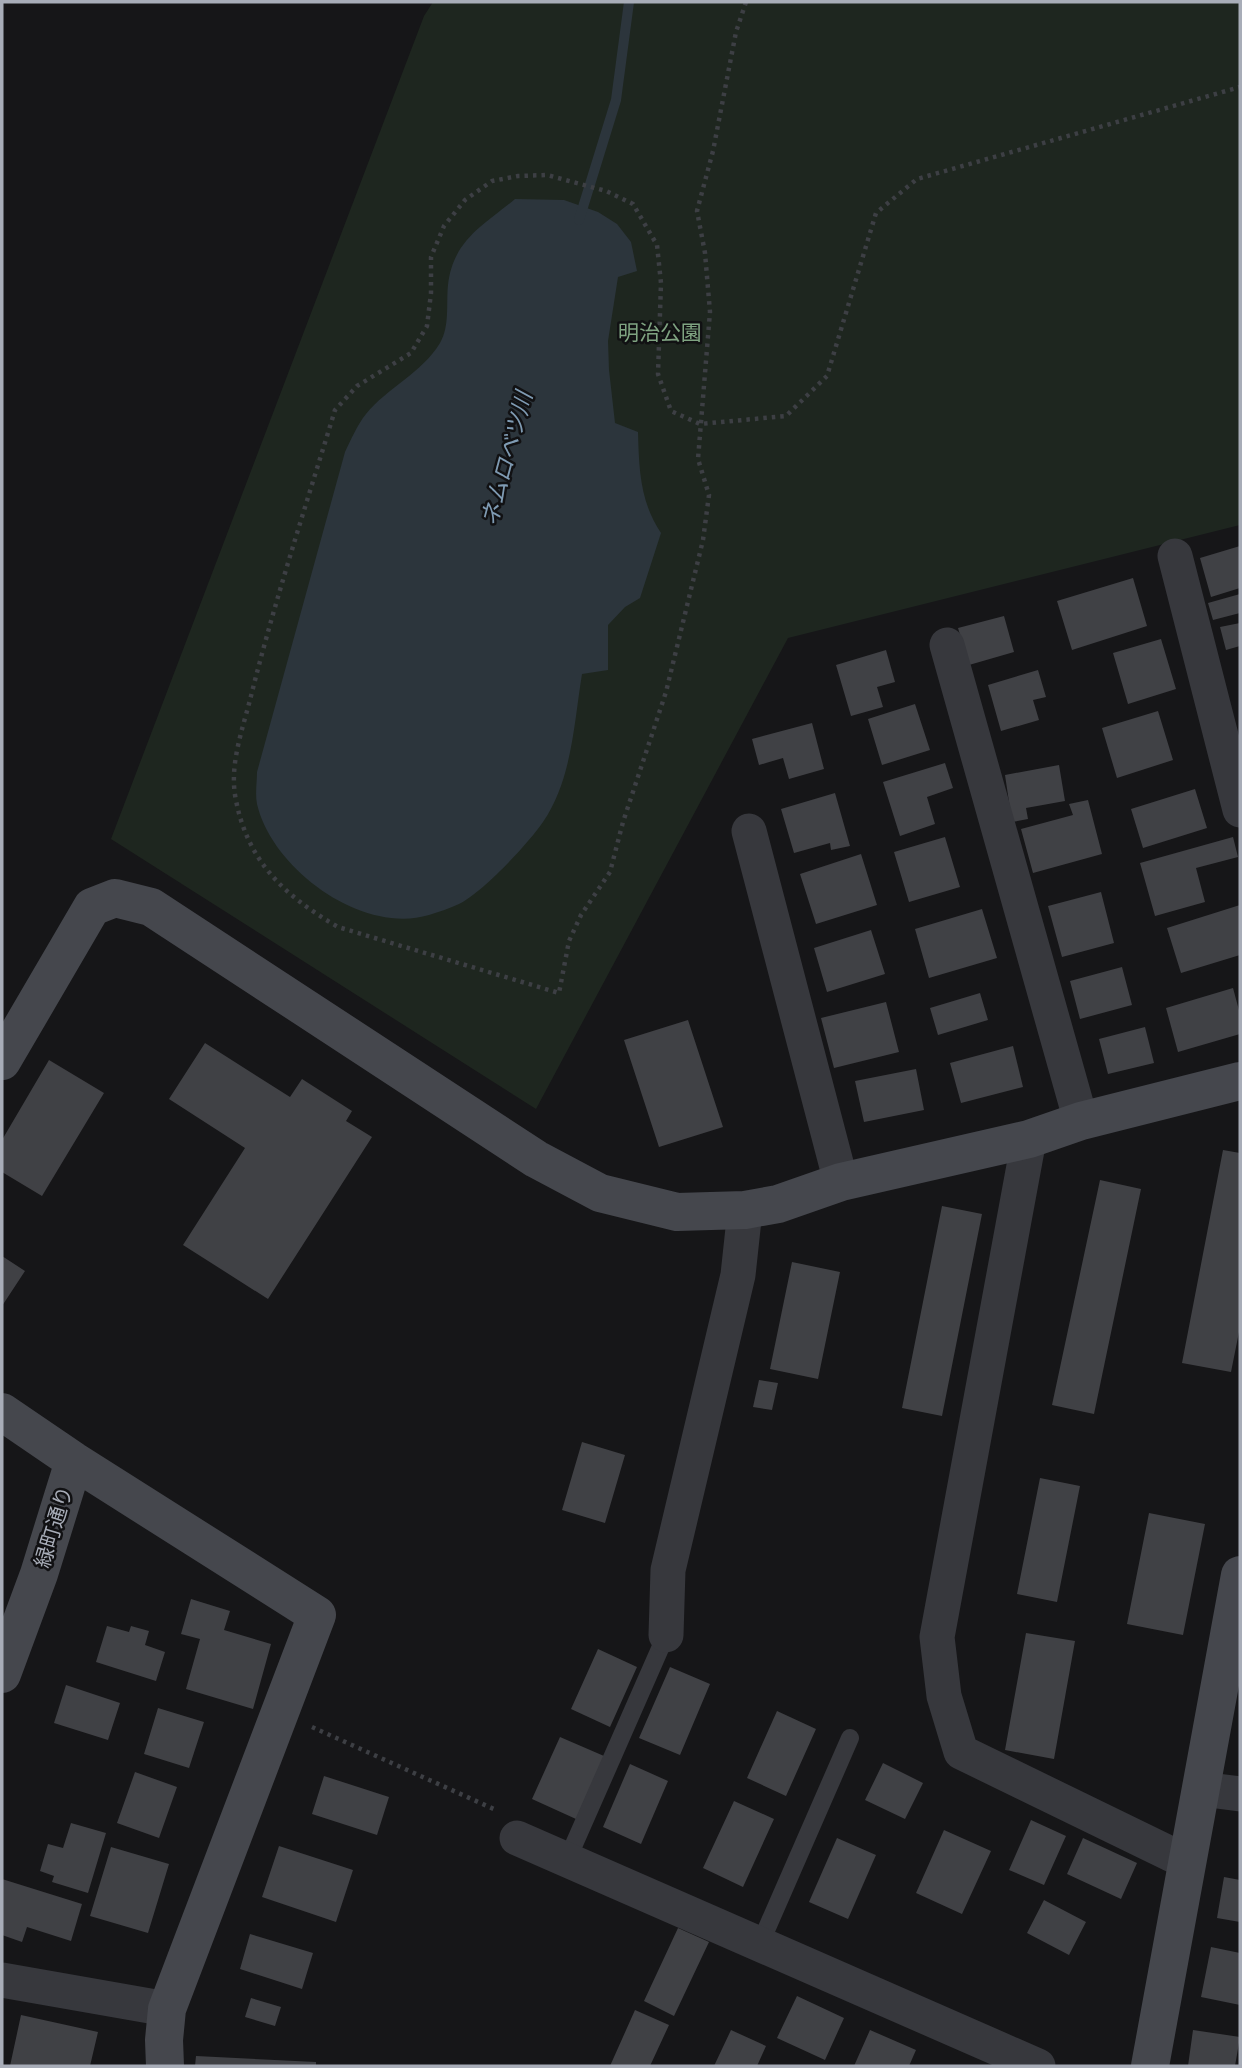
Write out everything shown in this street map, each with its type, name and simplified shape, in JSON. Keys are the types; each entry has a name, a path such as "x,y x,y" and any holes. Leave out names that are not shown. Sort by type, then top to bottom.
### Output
{"street":[{"path":"1175,556 1240,810"},
{"path":"947,645 1081,1121"},
{"path":"749,831 841,1182"},
{"path":"2,1061 92,907 115,898 151,907 536,1159 600,1193 677,1212 744,1210 778,1204 841,1182 1029,1139 1081,1121 1240,1081"},
{"path":"1029,1139 937,1637 944,1696 961,1752 1187,1862"},
{"path":"666,1635 668,1570 738,1275 744,1210"},
{"name":"緑町通り","path":"2,1412 74,1461 39,1574 2,1674"},
{"path":"74,1461 317,1615 167,2010 163,2040 165,2066"},
{"path":"1150,2066 1240,1575"},
{"path":"1201,1789 1240,1794"},
{"path":"508,1825 568,1858 1038,2066"},
{"path":"2,1980 167,2010"}],"lane":[{"path":"568,1858 666,1635"},
{"path":"760,1944 850,1738"}],"path":[{"path":"746,2 736,32 713,151 697,211 705,253 710,312 700,424 698,459 709,495 703,540 666,691 623,822 610,872 581,915 569,942 559,993 338,927 308,910 284,890 260,864 245,833 235,794 234,763 257,673 335,411 358,386 411,353 427,326 431,257 444,226 465,200 492,181 518,176 547,175 606,191 633,204 657,245 661,282 658,374 671,411 700,424 786,416 827,376 876,213 917,178 1240,87"},
{"path":"308,1726 508,1825"}],"green space":[{"name":"明治公園","path":"433,2 1240,2 1240,525 788,638 536,1109 111,839 424,16"}],"water":[{"path":"515,199 564,200 598,212 617,224 631,242 637,271 618,277 608,341 609,370 615,423 638,432 640,472 645,497 661,533 640,598 625,607 608,625 608,670 582,674 566,770 553,806 543,822 492,879 459,904 429,915 403,919 376,915 349,906 324,891 300,873 281,852 266,828 257,804 257,772 345,452 357,428 374,405 433,354 443,336 448,285 456,256 481,226"}],"building":[{"path":"1240,546 1240,588 1211,597 1200,558"},
{"path":"1133,578 1147,626 1072,650 1057,601"},
{"path":"1240,594 1240,613 1213,620 1208,603"},
{"path":"1004,616 1014,652 969,665 958,628"},
{"path":"1240,623 1240,646 1226,650 1220,627"},
{"path":"1161,639 1176,689 1128,704 1113,653"},
{"path":"886,650 895,682 877,687 883,707 851,716 836,665"},
{"path":"1038,670 1046,697 1033,700 1039,720 1001,731 988,685"},
{"path":"915,704 930,750 882,765 868,719"},
{"path":"1158,711 1173,760 1117,778 1102,728"},
{"path":"812,723 824,769 789,779 783,758 759,765 752,739"},
{"path":"945,763 953,788 927,797 935,824 900,836 883,782"},
{"path":"1059,765 1065,801 1026,808 1028,819 1012,822 1005,775"},
{"path":"1195,789 1207,828 1143,848 1131,809"},
{"path":"835,793 850,846 831,850 830,843 794,853 781,809"},
{"path":"1088,800 1102,854 1033,873 1021,829 1073,815 1069,804"},
{"path":"945,837 960,887 909,902 894,852"},
{"path":"1233,837 1238,857 1196,868 1205,902 1155,916 1140,863"},
{"path":"861,854 877,905 816,924 800,874"},
{"path":"1101,892 1114,943 1062,957 1048,906"},
{"path":"1240,905 1240,955 1181,973 1167,928"},
{"path":"982,909 997,958 929,978 915,929"},
{"path":"871,930 885,974 827,992 814,948"},
{"path":"1122,967 1132,1005 1080,1019 1070,981"},
{"path":"1233,988 1240,1014 1240,1034 1178,1052 1166,1008"},
{"path":"980,993 988,1020 938,1035 930,1008"},
{"path":"886,1002 899,1052 834,1068 821,1018"},
{"path":"688,1020 723,1127 659,1147 624,1040"},
{"path":"1145,1027 1154,1063 1108,1074 1099,1039"},
{"path":"205,1043 290,1097 302,1079 352,1111 346,1121 372,1137 268,1299 183,1245 245,1148 169,1099"},
{"path":"1013,1046 1023,1087 961,1103 950,1063"},
{"path":"49,1060 104,1093 42,1196 2,1172 2,1140"},
{"path":"916,1069 924,1110 864,1122 855,1081"},
{"path":"1223,1150 1240,1153 1240,1327 1231,1372 1182,1363"},
{"path":"1100,1180 1141,1189 1094,1414 1052,1405"},
{"path":"942,1206 982,1214 942,1416 902,1408"},
{"path":"2,1256 25,1271 2,1306"},
{"path":"792,1262 840,1272 818,1379 770,1369"},
{"path":"759,1380 778,1383 772,1410 753,1407"},
{"path":"582,1442 625,1455 605,1523 562,1510"},
{"path":"1040,1478 1080,1486 1057,1602 1017,1594"},
{"path":"1149,1513 1205,1524 1183,1635 1127,1624"},
{"path":"191,1599 230,1611 224,1630 271,1644 253,1709 186,1689 200,1639 181,1634"},
{"path":"107,1626 129,1632 131,1626 149,1631 145,1645 165,1652 156,1681 96,1662"},
{"path":"1026,1633 1075,1641 1054,1759 1005,1750"},
{"path":"598,1649 637,1667 610,1727 571,1709"},
{"path":"670,1667 710,1684 680,1755 639,1738"},
{"path":"66,1685 120,1703 108,1740 54,1723"},
{"path":"158,1708 204,1722 189,1768 144,1754"},
{"path":"777,1711 816,1729 786,1796 747,1778"},
{"path":"560,1737 604,1756 576,1819 532,1799"},
{"path":"883,1763 923,1783 905,1819 865,1800"},
{"path":"630,1764 668,1781 641,1844 603,1827"},
{"path":"135,1772 177,1787 159,1838 117,1823"},
{"path":"324,1776 389,1797 377,1835 312,1814"},
{"path":"734,1801 774,1819 743,1887 703,1868"},
{"path":"1031,1820 1066,1836 1044,1885 1009,1870"},
{"path":"71,1823 106,1833 88,1893 52,1882 54,1876 40,1871 48,1844 63,1848"},
{"path":"944,1830 991,1851 962,1914 916,1893"},
{"path":"837,1838 876,1855 848,1919 809,1902"},
{"path":"1083,1838 1137,1863 1121,1899 1067,1874"},
{"path":"279,1846 353,1870 336,1922 262,1897"},
{"path":"111,1847 169,1864 148,1933 90,1916"},
{"path":"1224,1877 1240,1880 1240,1922 1217,1918"},
{"path":"2,1879 82,1904 71,1941 27,1927 22,1942 2,1935"},
{"path":"1044,1900 1086,1922 1069,1955 1027,1933"},
{"path":"678,1928 709,1942 674,2016 644,2001"},
{"path":"250,1934 313,1953 302,1989 240,1969"},
{"path":"1211,1947 1240,1953 1240,2005 1201,1997"},
{"path":"797,1996 844,2018 825,2060 777,2038"},
{"path":"251,1998 281,2007 275,2026 245,2017"},
{"path":"635,2010 669,2025 650,2066 610,2066"},
{"path":"21,2015 98,2032 90,2066 10,2066"},
{"path":"731,2030 766,2046 757,2066 714,2066"},
{"path":"870,2030 916,2050 909,2066 854,2066"},
{"path":"1193,2030 1240,2037 1235,2066 1188,2066"},
{"path":"196,2056 316,2062 316,2066 195,2066"}],"waterway":[{"name":"ネムロベツ川","path":"579,220 616,100 629,2"}]}
